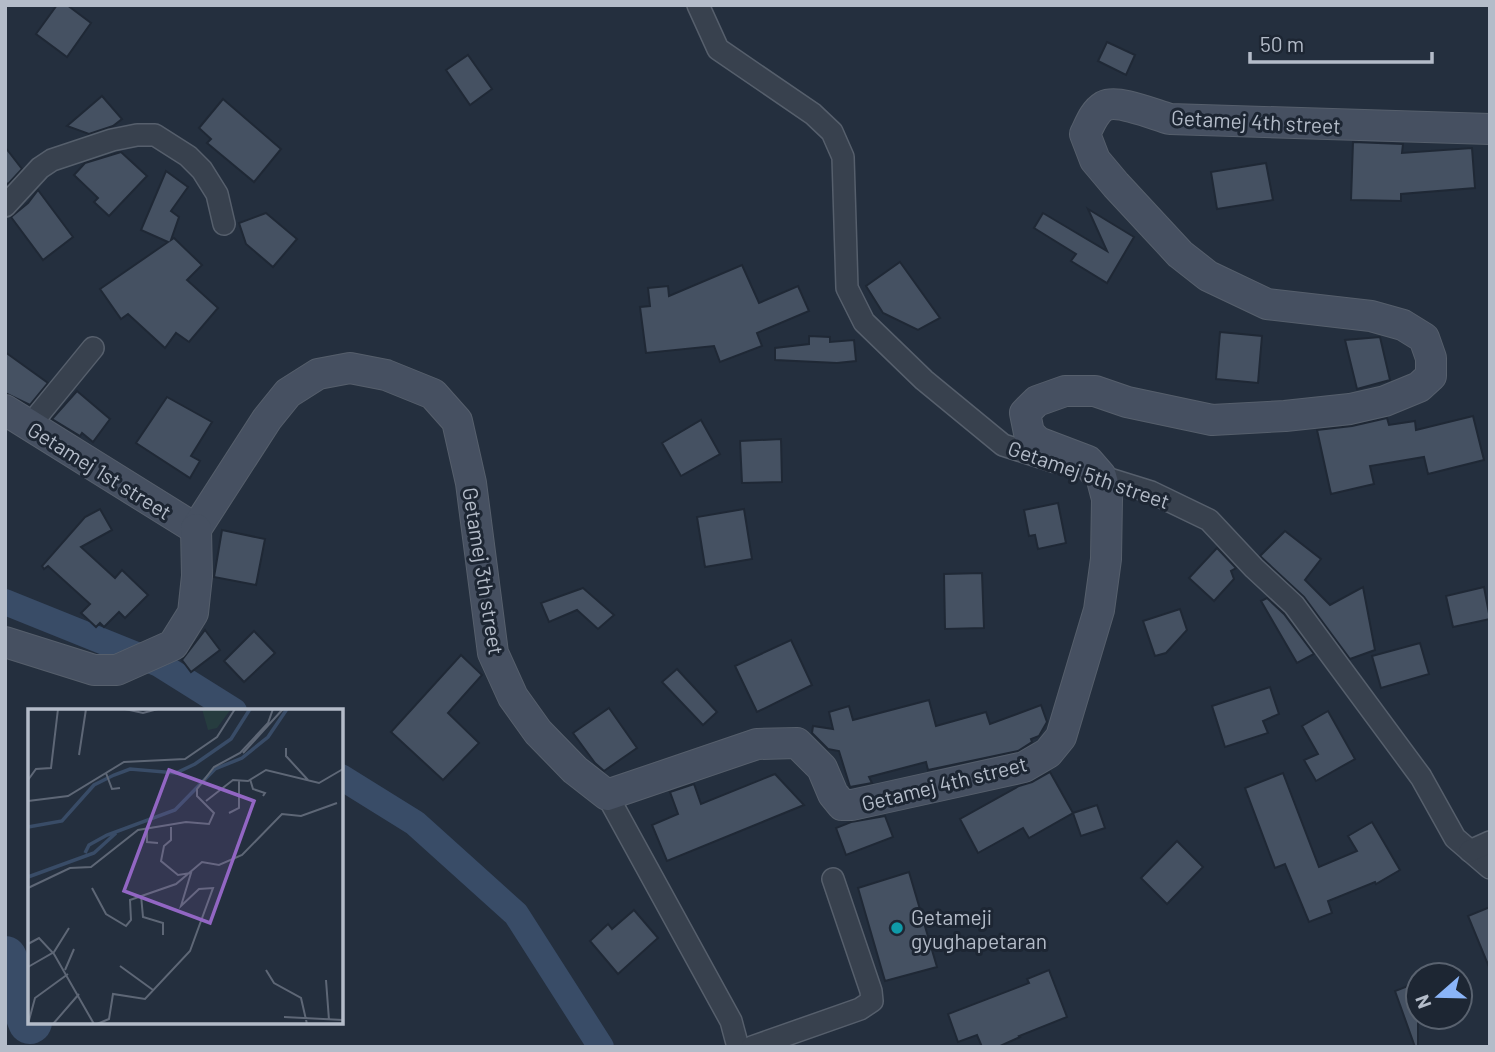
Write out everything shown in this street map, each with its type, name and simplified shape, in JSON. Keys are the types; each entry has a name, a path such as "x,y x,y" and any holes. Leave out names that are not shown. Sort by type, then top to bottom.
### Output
{"street":[{"name":"Getamej 5th street","path":"698,5 718,49 813,114 832,132 844,157 847,288 864,322 924,380 1003,445 1151,492 1209,520 1254,568 1294,605 1421,777 1455,838 1490,868"},
{"name":"Getamej 4th street","path":"607,795 757,744 797,743 822,768 833,794 842,805 1024,767 1048,753 1061,737 1099,610 1108,536 1107,499 1101,476 1088,461 1038,442 1029,433 1025,413 1037,401 1065,391 1094,391 1127,402 1212,420 1286,416 1350,409 1385,401 1419,387 1431,376 1431,358 1424,338 1403,326 1371,316 1267,304 1208,276 1180,254 1094,159 1085,134 1093,117 1105,106 1120,105 1170,119 1490,129"},
{"path":"5,206 40,168 52,160 112,139 155,135 188,156 202,170 217,194 225,224"},
{"path":"17,418 93,348"},
{"name":"Getamej 3th street","path":"196,530 267,419 288,393 318,374 350,368 386,375 433,394 457,421 471,483 493,653 513,697 538,732 575,770 607,795 731,1021 738,1047"},
{"name":"Getamej 1st street","path":"17,418 196,530"},
{"path":"5,642 94,670 117,670 173,645 193,613 197,576 196,530"},
{"path":"1470,851 1490,842"},
{"path":"752,1047 860,1009 872,1001 833,879"}],"building":[{"path":"57,5 67,5 91,23 67,57 36,34"},
{"path":"1107,42 1135,55 1126,75 1098,61"},
{"path":"468,55 492,89 470,105 446,70"},
{"path":"102,96 122,119 113,126 89,134 67,126"},
{"path":"223,99 281,149 254,182 207,143 211,139 199,128"},
{"path":"1353,142 1403,144 1402,153 1472,148 1475,188 1401,194 1401,201 1351,200"},
{"path":"5,147 22,169 8,184 5,182"},
{"path":"121,152 147,176 109,216 94,202 98,198 74,175 85,163"},
{"path":"1266,163 1273,200 1217,209 1211,172"},
{"path":"166,171 188,187 171,211 179,217 171,240 174,238 202,265 187,280 218,308 189,342 176,333 165,348 128,314 121,319 100,289 168,242 141,230"},
{"path":"38,190 73,237 43,260 11,217 28,203"},
{"path":"1088,209 1134,237 1107,283 1071,261 1076,254 1034,228 1043,213 1107,251"},
{"path":"266,213 297,239 273,267 246,244 239,223"},
{"path":"900,262 940,318 918,330 883,313 866,286"},
{"path":"742,265 759,303 798,286 809,311 757,333 762,346 720,362 714,346 646,353 640,307 650,306 648,288 668,286 669,296"},
{"path":"1220,332 1262,336 1258,383 1216,379"},
{"path":"809,336 830,337 830,342 854,340 856,361 837,363 775,360 775,348 809,344"},
{"path":"1380,337 1390,380 1357,389 1345,340"},
{"path":"5,352 48,383 30,405 5,393"},
{"path":"77,391 110,419 93,442 82,433 80,436 52,419"},
{"path":"167,397 212,422 191,456 200,461 190,478 136,443"},
{"path":"1473,416 1484,460 1428,474 1424,457 1370,466 1374,484 1331,494 1317,430 1387,418 1389,425 1415,421 1416,430"},
{"path":"701,420 720,454 681,476 662,443"},
{"path":"781,439 782,482 742,483 740,441"},
{"path":"1058,503 1066,543 1038,549 1035,535 1029,536 1024,510"},
{"path":"100,509 112,530 81,547 115,578 122,570 148,595 125,618 119,612 104,627 100,623 96,627 81,613 90,604 48,566 44,569 42,566 85,517"},
{"path":"744,509 752,559 705,567 697,517"},
{"path":"222,530 265,539 256,585 214,577"},
{"path":"1285,531 1321,559 1305,580 1330,605 1363,587 1375,650 1350,659 1304,597 1260,556"},
{"path":"1217,548 1236,568 1231,571 1234,579 1214,601 1189,578"},
{"path":"982,573 984,628 945,629 944,574"},
{"path":"1484,587 1490,619 1453,627 1446,596"},
{"path":"583,588 614,615 598,629 577,610 549,622 541,603"},
{"path":"1267,598 1284,614 1314,654 1297,663 1261,601"},
{"path":"1180,609 1187,630 1166,653 1155,656 1143,621"},
{"path":"205,630 220,650 191,672 182,660"},
{"path":"254,631 275,653 244,682 224,661"},
{"path":"791,640 812,685 757,712 735,666"},
{"path":"1420,643 1429,674 1381,688 1372,656"},
{"path":"461,655 482,675 448,713 479,743 443,780 391,732"},
{"path":"677,669 717,712 703,725 662,682"},
{"path":"1270,687 1279,714 1263,721 1268,733 1225,747 1212,706"},
{"path":"929,700 936,726 986,712 990,724 1041,705 1047,722 1039,736 1031,739 1032,742 1018,751 928,770 926,762 869,777 872,783 850,787 839,751 828,749 812,733 813,726 833,729 829,712 849,706 853,720"},
{"path":"609,708 637,748 604,771 573,733"},
{"path":"1328,711 1355,759 1316,781 1304,760 1318,754 1302,726"},
{"path":"1050,772 1073,813 1029,838 1023,828 978,853 960,819"},
{"path":"1283,773 1319,867 1357,851 1348,836 1372,822 1400,870 1376,884 1375,882 1328,901 1332,913 1309,922 1285,864 1275,868 1245,788"},
{"path":"775,774 804,805 667,861 652,825 678,814 670,792 694,784 701,804"},
{"path":"1097,805 1105,828 1081,836 1073,813"},
{"path":"885,816 893,837 846,855 836,828 851,822"},
{"path":"1177,841 1203,867 1167,904 1141,878"},
{"name":"Getameji gyughapetaran","path":"909,872 937,967 885,981 858,888"},
{"path":"1490,907 1490,967 1489,967 1468,916"},
{"path":"634,910 658,938 618,974 590,941 608,924 612,929"},
{"path":"1049,970 1067,1017 998,1047 982,1047 977,1035 958,1042 948,1014 1029,983 1027,979"},
{"path":"1404,987 1404,1016 1395,991"},
{"path":"1409,1031 1418,1031 1418,1047 1415,1047"}],"waterway":[{"path":"5,602 159,664 231,709"},
{"path":"343,778 415,823 516,914 601,1047"},
{"path":"5,958 28,1017"}],"place":[{"name":"Getameji gyughapetaran","path":"897,928"}]}
